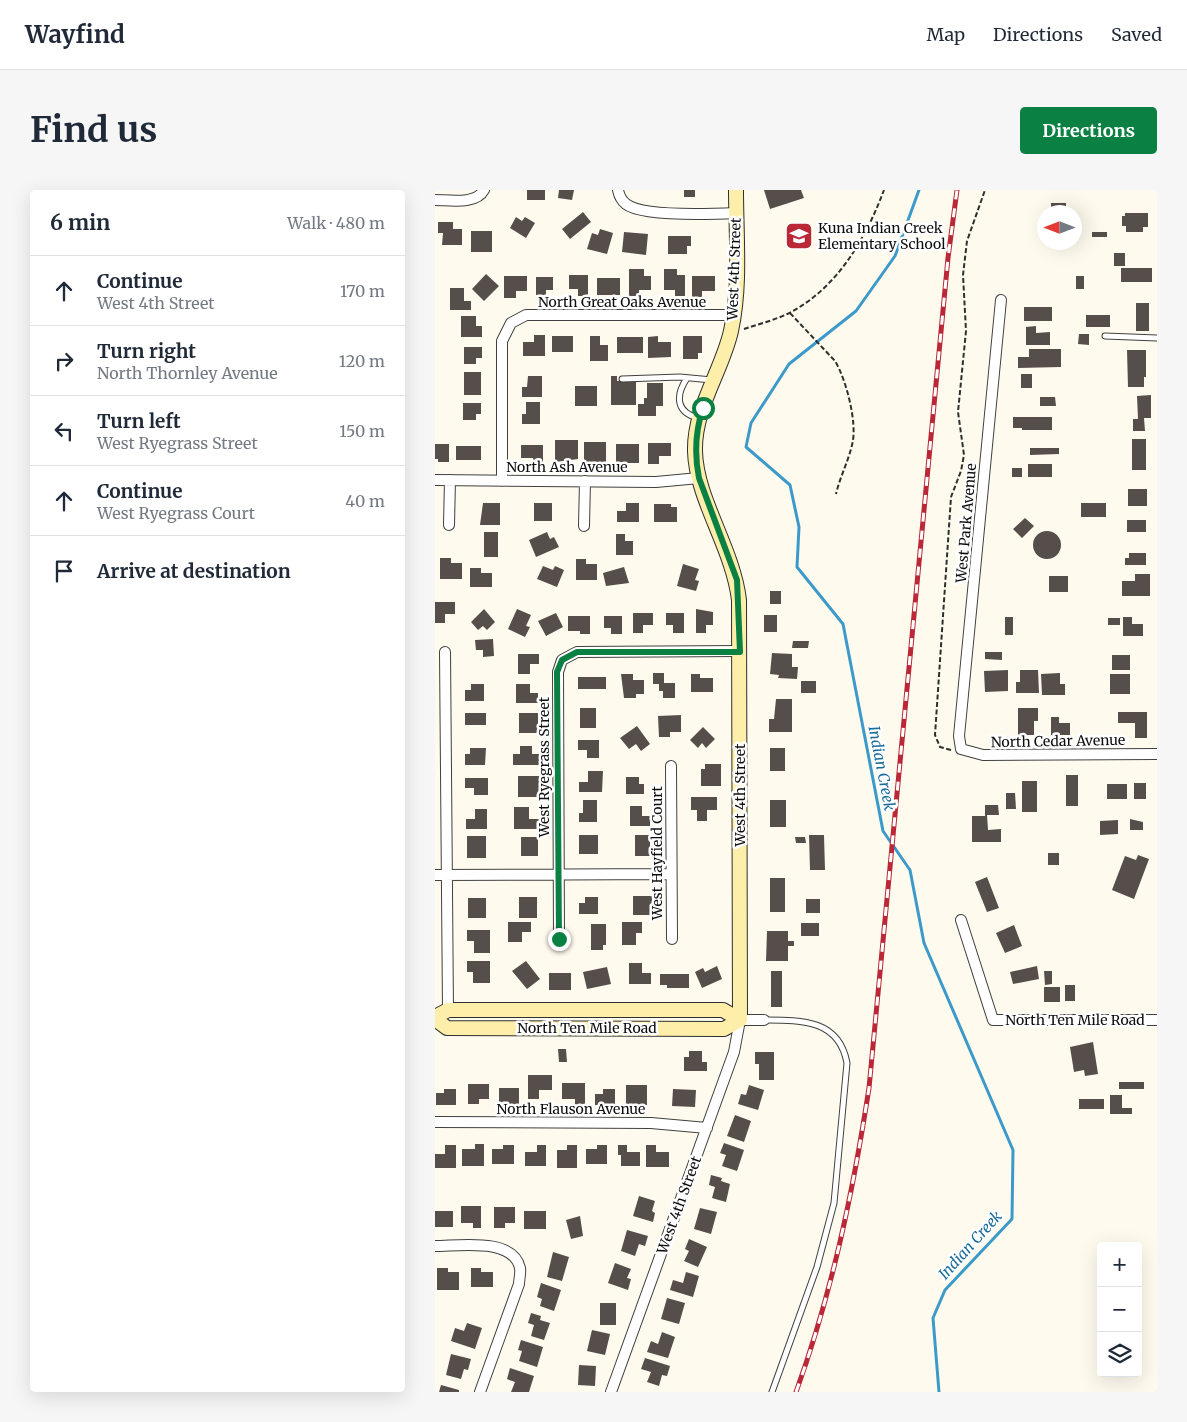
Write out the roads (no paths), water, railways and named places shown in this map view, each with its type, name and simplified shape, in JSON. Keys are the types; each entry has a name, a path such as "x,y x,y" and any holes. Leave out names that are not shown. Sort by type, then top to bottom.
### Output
{"main road":[{"name":"West 4th Street","path":"735,190 736,287 734,315 731,332 715,380 699,418 695,449 699,478 737,580 740,652 740,1020"},
{"name":"North Ten Mile Road","path":"448,1010 723,1010 740,1020 724,1029 447,1028 435,1018 448,1010"}],"street":[{"path":"435,200 470,200 484,192"},
{"path":"619,193 625,203 633,207 671,213 736,213"},
{"name":"West Park Avenue","path":"961,749 959,736 1001,300"},
{"name":"North Great Oaks Avenue","path":"501,481 502,341 511,324 526,316 734,315"},
{"name":"North Ash Avenue","path":"435,480 656,482 699,478"},
{"path":"449,525 450,480"},
{"path":"584,526 585,481"},
{"path":"445,652 448,1010"},
{"name":"West Ryegrass Street","path":"559,939 557,672 562,660 577,652 740,652"},
{"name":"North Cedar Avenue","path":"961,749 983,755 1157,754"},
{"name":"West Hayfield Court","path":"671,766 672,939"},
{"path":"435,875 671,874"},
{"name":"North Ten Mile Road","path":"961,920 993,1020 1157,1020"},
{"name":"North Ten Mile Road","path":"740,1020 764,1020"},
{"name":"West 4th Street","path":"611,1392 734,1052 740,1020"},
{"name":"North Flauson Avenue","path":"435,1122 651,1123 707,1128"},
{"path":"435,1246 493,1246 504,1249 514,1257 519,1268 519,1284 480,1392"}],"lane":[{"path":"1105,336 1157,338"},
{"path":"622,379 687,378 715,380"},
{"path":"687,378 680,393 682,410 685,414 699,418"},
{"path":"764,1020 801,1020 833,1033 842,1043 847,1064 834,1203 817,1267 772,1392"}],"waterway":[{"name":"Indian Creek","path":"919,190 895,256 856,311 789,364 751,423 746,447 790,485 799,527 797,567 843,624 883,831 910,870 924,943 1013,1150 1012,1219 945,1290 933,1318 939,1392"}],"railway":[{"path":"796,1392 831,1280 856,1165 869,1088 948,258 957,190"}],"place":[{"name":"Kuna Indian Creek Elementary School","path":"799,236"}]}
